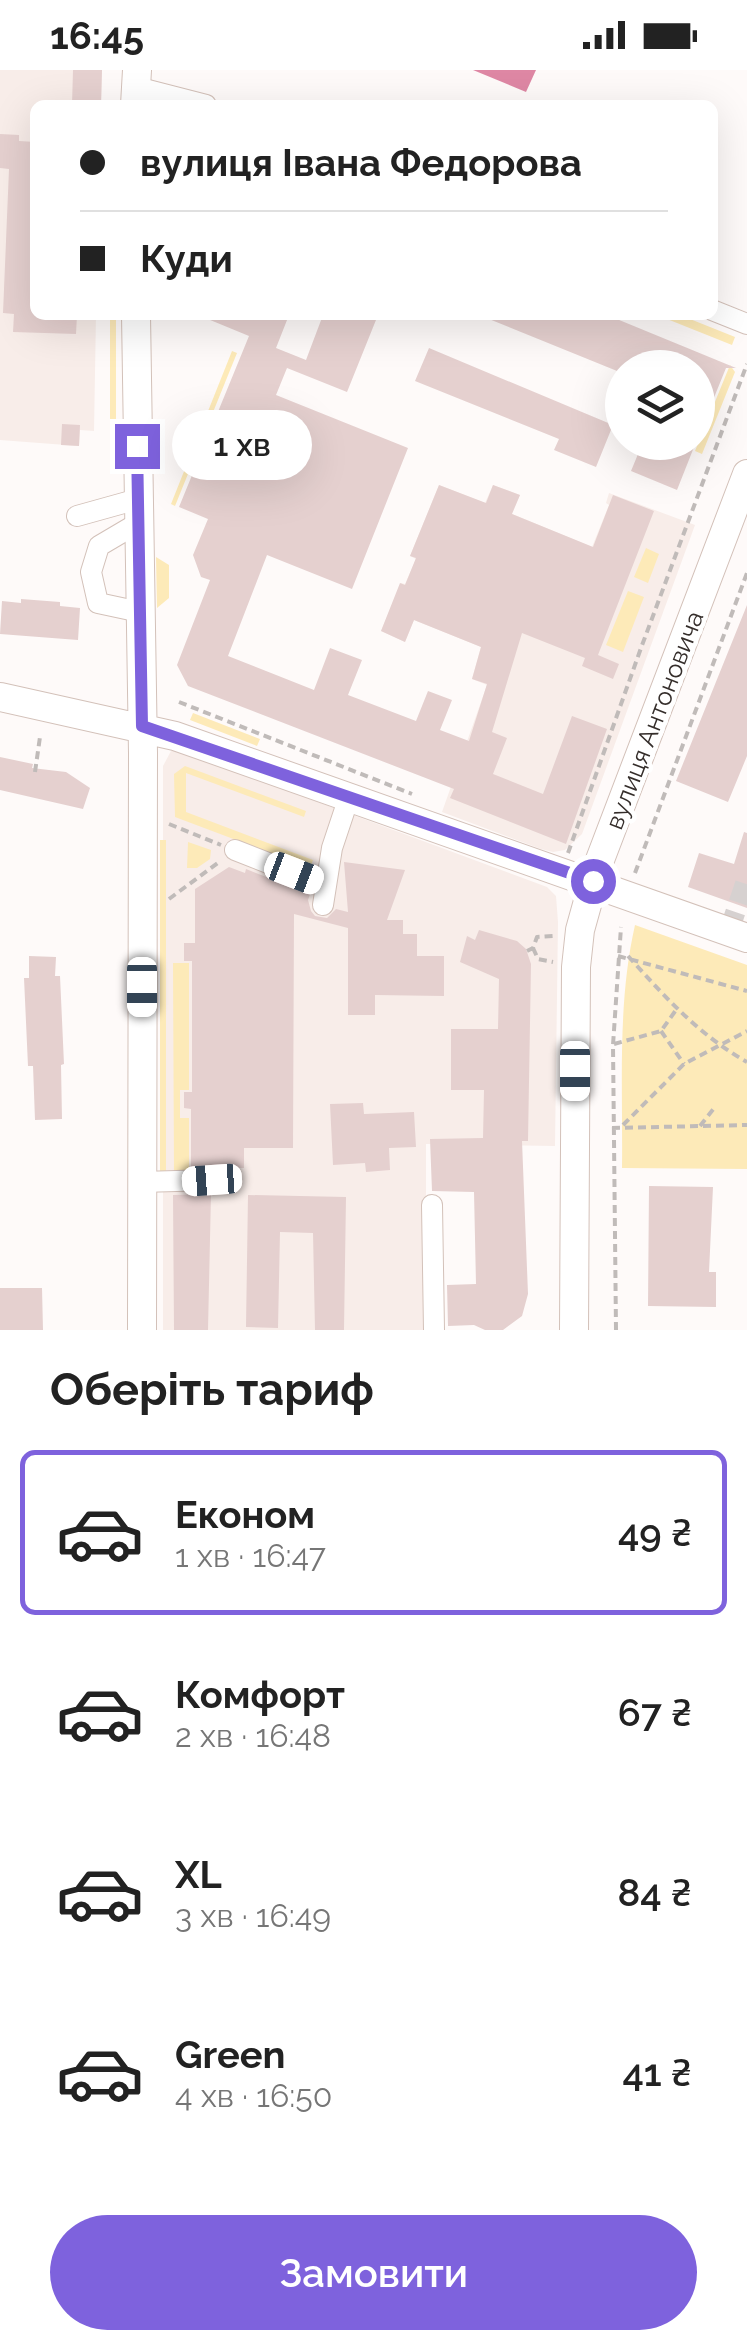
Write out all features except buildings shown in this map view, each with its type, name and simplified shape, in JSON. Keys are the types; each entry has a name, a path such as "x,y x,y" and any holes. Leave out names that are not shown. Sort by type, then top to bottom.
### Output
{"main road":[{"path":"136,320 142,726 142,1330"},
{"name":"вулиця Антоновича","path":"574,1330 576,968 580,930 593,881 747,474"},
{"path":"0,697 142,726 747,938"}],"street":[{"path":"136,87 187,100"},
{"path":"718,312 747,324"},
{"path":"77,516 138,511"},
{"path":"138,511 99,546 91,572 98,602 140,612"},
{"path":"235,850 323,895 348,797"},
{"path":"141,1182 212,1180"},
{"path":"432,1205 434,1330"}],"path":[{"path":"568,855 747,364"},
{"path":"634,878 747,573"},
{"path":"179,702 420,797"},
{"path":"35,772 40,737"},
{"path":"169,824 235,850"},
{"path":"170,899 235,850"},
{"path":"616,1330 613,1044 621,927"},
{"path":"527,951 533,948 537,937 553,936"},
{"path":"533,948 538,959 553,962"},
{"path":"618,956 747,991"},
{"path":"628,956 676,1010 746,1065"},
{"path":"613,1044 661,1031 676,1010"},
{"path":"623,1125 684,1064 747,1030"},
{"path":"661,1031 684,1064"},
{"path":"700,1126 715,1107"},
{"path":"612,1128 747,1125"}],"shaded area":[{"path":"0,70 102,70 101,100 30,100 30,320 96,320 94,431 80,430 79,446 0,440"},
{"path":"473,70 536,70 526,92"},
{"path":"110,320 116,320 116,429 110,429"},
{"path":"670,320 692,320 735,337 732,345"},
{"path":"232,351 237,353 175,506 171,504"},
{"path":"730,365 735,372 715,422 715,402"},
{"path":"439,485 485,503 493,485 520,495 515,506 503,502 500,509 592,547 609,505 609,493 695,525 582,834 565,850 541,849 442,812 487,685 472,679 481,647 414,620 405,642 381,631 416,559 410,556"},
{"path":"646,548 659,554 648,583 634,577"},
{"path":"156,557 169,565 169,598 157,608"},
{"path":"628,591 644,597 623,652 606,645"},
{"path":"193,713 260,739 257,746 190,720"},
{"path":"178,750 547,887 556,896 555,1146 426,1144 426,1330 163,1330 163,766 171,751"},
{"path":"185,766 306,811 304,817 186,773 186,812 313,860 310,868 175,817 174,774"},
{"path":"160,840 166,840 166,1172 160,1172"},
{"path":"188,842 211,850 210,859 197,868 187,868"},
{"path":"635,925 747,965 747,1169 622,1168 623,1016"},
{"path":"173,963 189,963 189,1090 180,1090 180,1118 189,1118 189,1174 174,1174"}],"tunnel":[{"path":"729,931 747,878"}],"route":[{"path":"137,446 142,726 593,881"}]}
